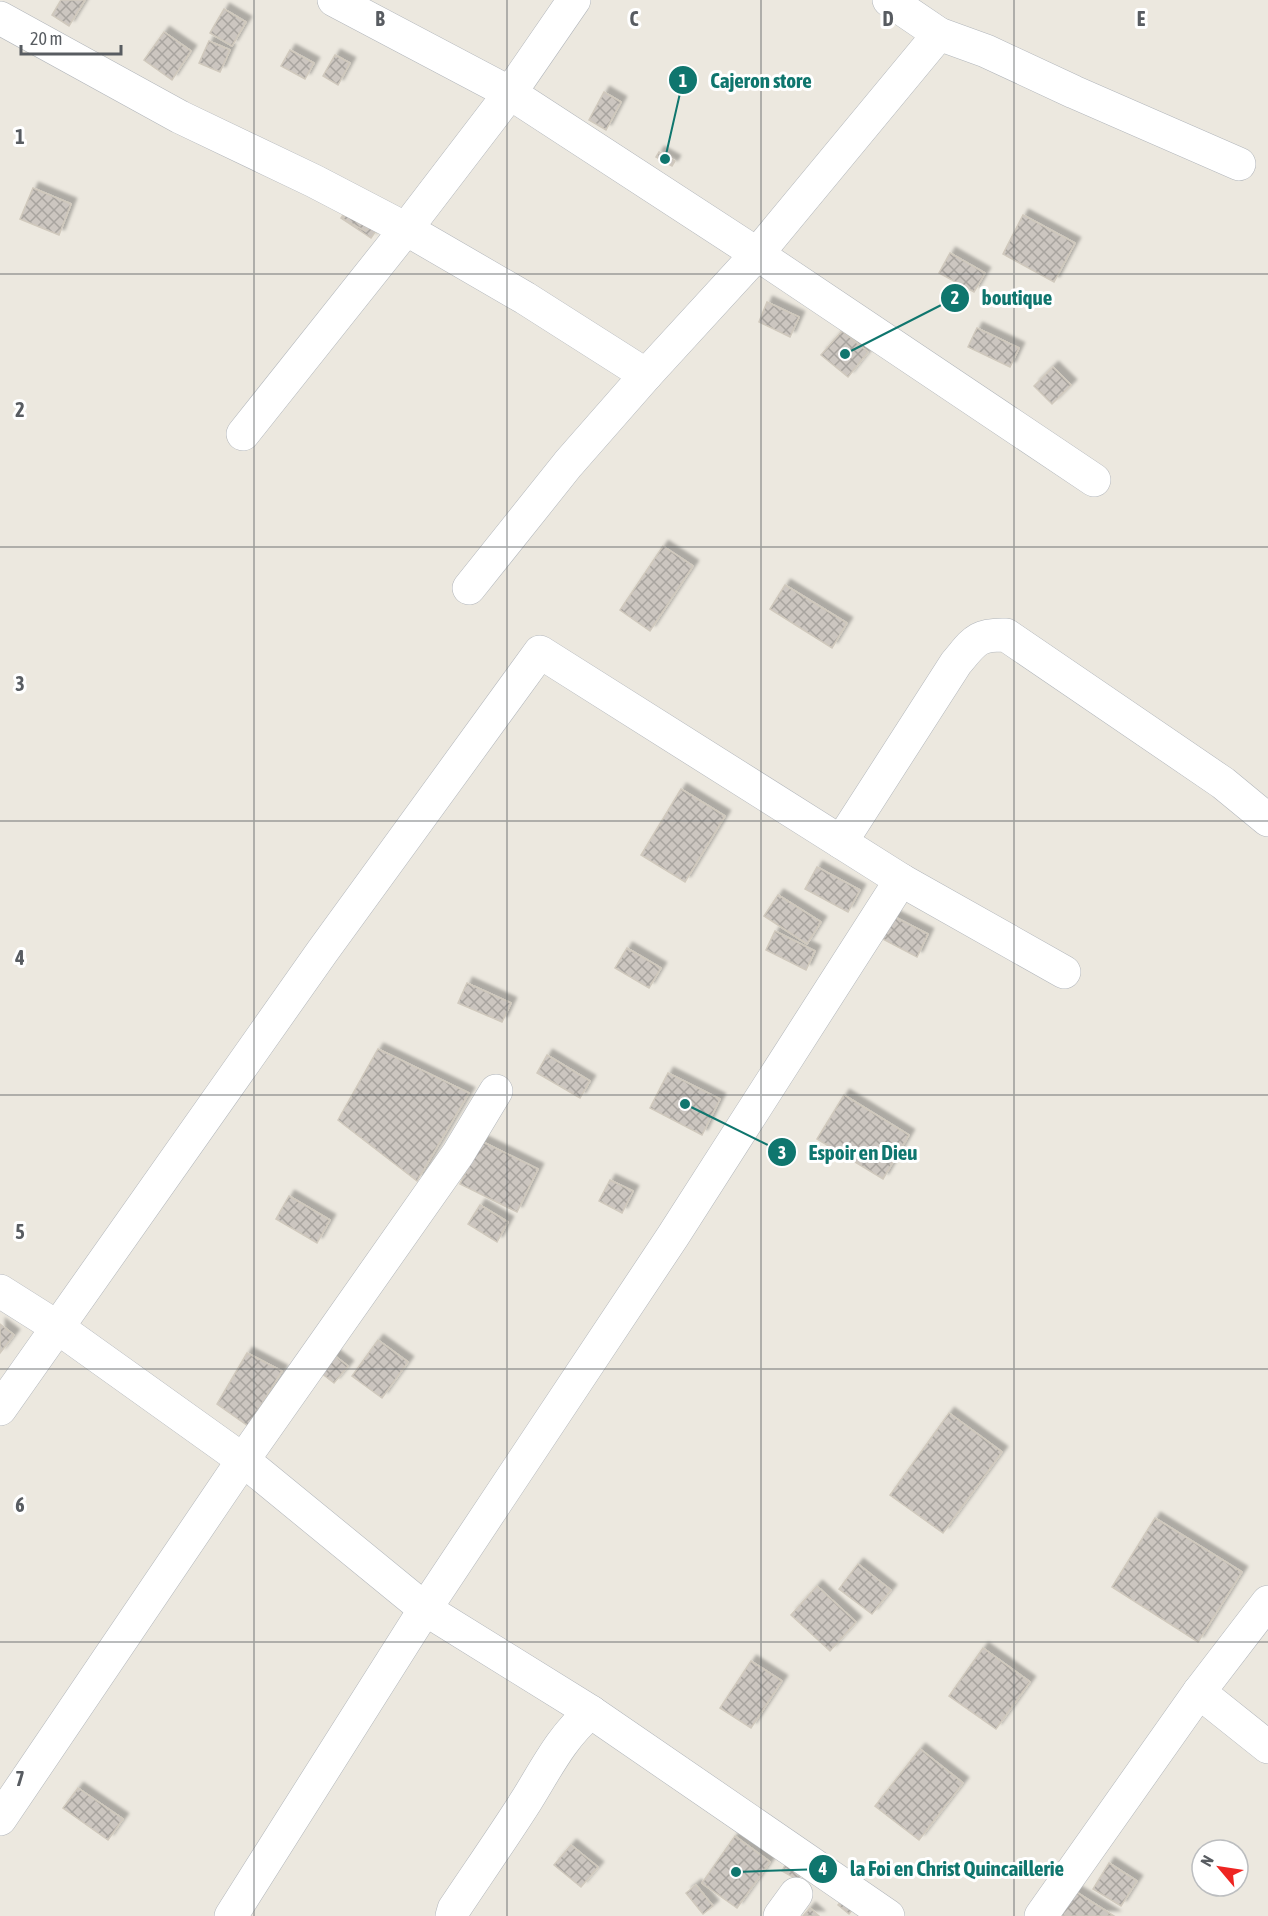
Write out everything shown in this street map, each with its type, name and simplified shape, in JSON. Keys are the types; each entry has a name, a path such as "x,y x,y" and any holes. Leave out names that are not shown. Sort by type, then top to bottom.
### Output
{"street":[{"path":"334,0 510,93 757,254 1094,480"},
{"path":"243,434 406,229 510,93 574,0"},
{"path":"889,0 939,33 987,51 1074,92 1239,164"},
{"path":"0,18 180,117 314,181 406,229 525,298 646,375"},
{"path":"469,588 568,464 757,254 939,33"},
{"path":"841,842 956,663 972,644 987,634 1006,635 1222,783 1268,820"},
{"path":"0,1409 322,952 540,652 901,880 1064,972"},
{"path":"231,1916 424,1609 673,1236 901,880"},
{"path":"0,1819 243,1460 458,1154 496,1091"},
{"path":"0,1291 57,1327 243,1460 424,1609 591,1712 888,1916"},
{"path":"1041,1916 1199,1692 1268,1602"},
{"path":"1199,1692 1268,1745"},
{"path":"452,1916 454,1909 522,1808 561,1744 576,1725 591,1712"}],"building":[{"path":"61,0 85,0 69,26 52,15"},
{"path":"224,9 246,22 232,46 210,33"},
{"path":"164,32 191,51 172,80 144,60"},
{"path":"209,41 230,50 220,72 199,63"},
{"path":"290,50 314,63 305,79 281,66"},
{"path":"335,55 350,63 338,85 323,76"},
{"path":"604,92 621,102 606,130 589,120"},
{"path":"659,152 675,161 672,166 656,157"},
{"path":"33,188 71,204 59,235 20,219"},
{"path":"350,205 380,225 371,238 341,218"},
{"path":"347,212 369,224 365,231 343,219"},
{"path":"1023,215 1075,243 1054,282 1003,254"},
{"path":"950,253 985,273 974,292 939,273"},
{"path":"767,302 799,317 790,337 759,322"},
{"path":"977,328 1019,348 1010,367 968,347"},
{"path":"842,331 868,352 848,377 821,355"},
{"path":"1053,367 1071,385 1052,404 1034,386"},
{"path":"663,546 693,566 650,631 620,610"},
{"path":"785,585 847,623 832,648 770,609"},
{"path":"681,789 725,816 685,882 641,855"},
{"path":"817,867 860,890 848,912 805,889"},
{"path":"778,895 821,922 807,944 764,916"},
{"path":"889,914 928,934 917,957 877,936"},
{"path":"775,931 815,951 806,970 766,950"},
{"path":"627,948 661,968 649,988 615,968"},
{"path":"467,983 511,1003 502,1022 458,1003"},
{"path":"378,1049 469,1093 417,1181 338,1120"},
{"path":"547,1055 590,1081 580,1098 537,1073"},
{"path":"668,1073 720,1099 702,1135 650,1108"},
{"path":"844,1095 909,1135 883,1179 817,1139"},
{"path":"481,1141 538,1169 517,1212 460,1184"},
{"path":"610,1180 633,1191 622,1213 599,1201"},
{"path":"289,1196 330,1220 317,1243 276,1219"},
{"path":"480,1205 508,1222 497,1242 468,1224"},
{"path":"0,1324 14,1335 0,1353"},
{"path":"378,1340 408,1362 382,1398 352,1376"},
{"path":"326,1349 348,1366 334,1383 312,1366"},
{"path":"247,1353 282,1371 248,1426 217,1404"},
{"path":"949,1413 1002,1452 943,1533 890,1495"},
{"path":"1155,1518 1242,1572 1198,1642 1112,1587"},
{"path":"858,1564 891,1590 872,1614 839,1589"},
{"path":"817,1586 856,1622 830,1651 791,1615"},
{"path":"983,1648 1030,1682 996,1729 949,1696"},
{"path":"751,1661 782,1681 751,1728 720,1708"},
{"path":"920,1749 963,1783 919,1840 875,1806"},
{"path":"78,1788 123,1819 108,1840 63,1808"},
{"path":"735,1836 770,1862 737,1908 702,1883"},
{"path":"571,1845 598,1867 581,1887 554,1865"},
{"path":"789,1858 805,1866 798,1880 782,1871"},
{"path":"1109,1863 1137,1881 1121,1906 1093,1889"},
{"path":"696,1885 713,1906 703,1914 686,1893"},
{"path":"1073,1890 1114,1916 1057,1916"},
{"path":"849,1893 859,1901 849,1914 838,1905"},
{"path":"810,1908 819,1916 803,1916"}],"place":[{"name":"Cajeron store","path":"665,159"},
{"name":"boutique","path":"845,354"},
{"name":"Espoir en Dieu","path":"685,1104"},
{"name":"la Foi en Christ Quincaillerie","path":"736,1872"}]}
